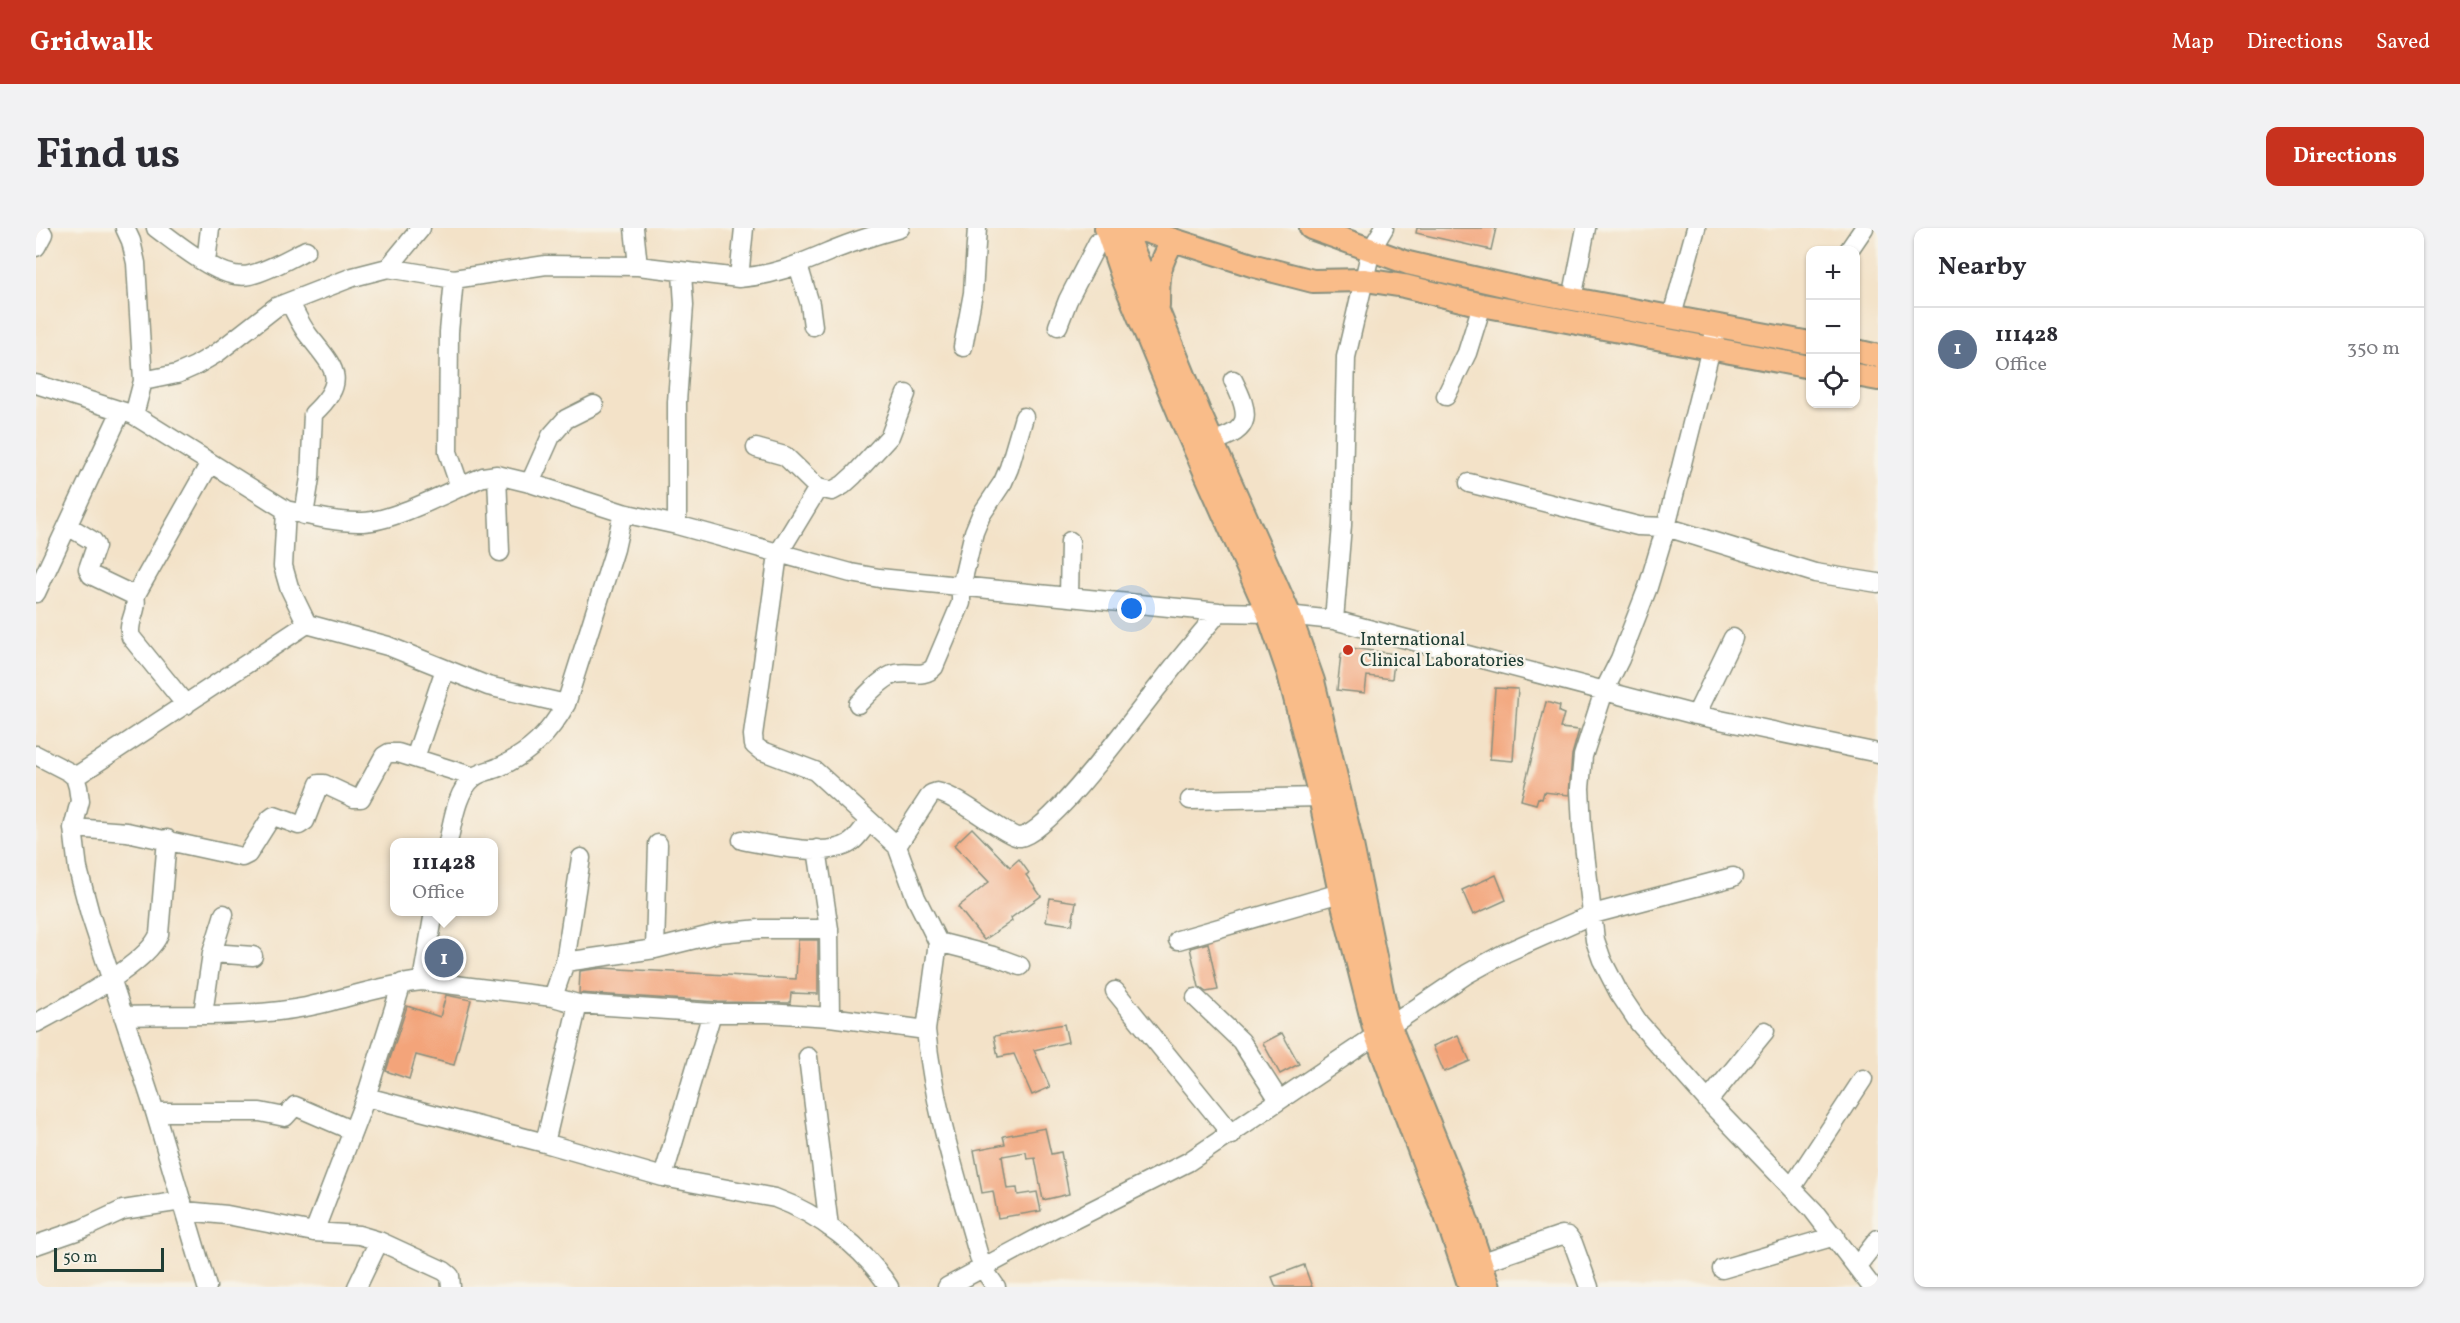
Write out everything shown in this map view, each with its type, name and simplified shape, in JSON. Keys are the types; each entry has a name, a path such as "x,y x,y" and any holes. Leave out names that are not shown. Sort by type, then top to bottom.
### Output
{"main road":[{"path":"1124,228 1149,313 1290,674 1320,797 1340,893 1427,1171 1446,1216 1470,1287"},
{"path":"1136,228 1255,266 1313,281 1365,280 1404,286 1710,350 1806,366"},
{"path":"1311,228 1408,263 1572,299 1806,339"},
{"path":"1098,233 1149,313 1213,441 1290,616 1313,681 1338,781 1383,1030 1459,1198 1489,1287"},
{"path":"1149,313 1163,256 1174,240"},
{"path":"1860,352 1878,356"},
{"path":"1860,376 1878,379"}],"street":[{"path":"36,593 143,381 136,263 131,241 125,228"},
{"path":"156,228 224,273 239,276 249,275 306,250"},
{"path":"206,262 210,228"},
{"path":"388,268 421,228"},
{"path":"634,228 638,266"},
{"path":"739,278 744,228"},
{"path":"143,381 177,374 195,366 217,353 276,307 354,277 388,268 454,279 546,265 638,266 739,278 765,276 900,228"},
{"path":"963,347 973,293 977,228"},
{"path":"1334,620 1342,525 1346,357 1371,250 1384,228"},
{"path":"1572,299 1586,228"},
{"path":"1672,316 1696,228"},
{"path":"1853,246 1864,228"},
{"path":"1058,326 1098,233"},
{"path":"798,265 810,304 813,326"},
{"path":"677,525 677,402 684,304 682,272"},
{"path":"454,279 449,332 448,452 460,487"},
{"path":"290,303 307,333 332,366 335,377 330,398 313,414 310,478 304,515"},
{"path":"1446,396 1467,353 1482,304"},
{"path":"1716,325 1666,527 1648,587 1620,659 1604,691 1583,756 1580,788 1582,827 1595,940 1602,960 1619,993 1639,1023 1708,1101 1792,1186 1835,1236 1872,1287"},
{"path":"1213,441 1232,436 1244,419 1245,408 1233,380"},
{"path":"36,384 128,413 286,510 304,515 341,522 385,518 483,477 497,475 530,483 623,513 677,525 850,573 961,587 1219,612 1268,613 1334,620 1696,715 1878,753"},
{"path":"756,448 785,456 818,488 832,490 854,476 890,436 906,394"},
{"path":"530,483 551,436 566,419 594,405"},
{"path":"858,704 892,675 922,674 934,667 956,620 974,532 981,515 1003,482 1024,417"},
{"path":"186,705 131,637 128,630 137,603 135,596 210,463"},
{"path":"497,475 500,552"},
{"path":"1469,483 1638,526 1666,527 1776,563 1815,573 1878,584"},
{"path":"818,488 778,554 753,735 754,745 760,750 815,771 897,846 916,898 938,942 926,1030 930,1071 940,1116 982,1267 996,1287"},
{"path":"286,510 283,566 289,588 307,624 388,646 488,686 566,704"},
{"path":"449,838 458,803 474,777 513,760 532,747 553,728 566,704 615,549 623,513"},
{"path":"68,526 93,541 96,546 88,569 91,575 135,596"},
{"path":"1069,597 1070,541"},
{"path":"897,846 931,794 937,792 975,810 1011,835 1020,837 1029,833 1051,815 1111,751 1161,682 1219,612"},
{"path":"75,777 307,624"},
{"path":"1696,715 1733,638"},
{"path":"415,758 445,669"},
{"path":"74,828 127,832 242,857 248,854 274,816 299,825 305,821 319,784 324,784 354,798 361,798 384,756 389,753 398,753 474,777"},
{"path":"36,755 56,764 75,777 80,801 74,828 78,869 155,1112 207,1287"},
{"path":"1190,800 1320,797"},
{"path":"742,840 773,847 830,849 852,842 869,822"},
{"path":"36,1023 112,979 155,943 159,934 167,839"},
{"path":"655,949 658,844"},
{"path":"817,849 829,928 830,1017"},
{"path":"553,997 565,962 581,858"},
{"path":"947,1287 1188,1162 1232,1135 1279,1100 1467,974 1505,953 1593,914 1733,877"},
{"path":"1178,940 1340,893"},
{"path":"203,1014 212,953 224,914"},
{"path":"422,981 433,916"},
{"path":"565,962 655,949 719,933 760,929 829,928"},
{"path":"938,942 993,956 1020,966"},
{"path":"212,953 254,956"},
{"path":"123,1016 250,1013 306,1007 402,983 422,981 553,997 578,1004 712,1013 767,1012 830,1017 926,1030"},
{"path":"314,1232 366,1097 402,983"},
{"path":"1115,991 1232,1135"},
{"path":"1196,998 1241,1041 1279,1100"},
{"path":"545,1143 578,1004"},
{"path":"663,1177 712,1013"},
{"path":"1708,1101 1766,1031"},
{"path":"808,1058 829,1227"},
{"path":"1792,1186 1863,1079"},
{"path":"366,1097 545,1143 663,1177 775,1198 792,1204 829,1227 876,1267 889,1287"},
{"path":"155,1112 260,1112 285,1117 295,1106 353,1131"},
{"path":"36,1245 82,1229 123,1210 183,1206 314,1232 359,1234 380,1241 444,1271 450,1276 451,1287"},
{"path":"1480,1263 1562,1235 1568,1236 1573,1243 1589,1287"},
{"path":"1722,1269 1835,1236"},
{"path":"1857,1266 1878,1239"},
{"path":"357,1287 380,1241"}],"building":[{"path":"1417,228 1496,228 1491,250 1416,233"},
{"path":"1351,648 1395,654 1392,679 1367,676 1365,693 1337,690 1341,654"},
{"path":"1495,688 1518,689 1513,761 1490,759"},
{"path":"1546,702 1560,706 1559,712 1564,714 1560,728 1579,730 1572,755 1569,795 1544,792 1542,799 1538,798 1536,804 1521,800"},
{"path":"972,828 1010,867 1019,859 1029,873 1026,875 1041,896 1011,918 1012,921 984,940 958,907 989,882 954,845"},
{"path":"1496,875 1506,900 1473,915 1462,890"},
{"path":"1050,898 1076,902 1072,925 1046,921"},
{"path":"798,940 818,940 818,994 791,993 790,1003 718,1002 579,993 580,971 602,968 796,979"},
{"path":"1208,943 1218,990 1206,992 1199,987 1190,948"},
{"path":"446,995 471,1000 454,1065 416,1055 409,1079 386,1071 407,1006 440,1017"},
{"path":"1064,1024 1068,1042 1034,1050 1050,1087 1032,1095 1014,1054 998,1057 994,1036"},
{"path":"1282,1033 1299,1064 1280,1074 1263,1043"},
{"path":"1458,1035 1470,1061 1444,1072 1433,1046"},
{"path":"1045,1128 1051,1154 1061,1152 1069,1194 1043,1200 1035,1158 1027,1159 1026,1152 1002,1156 1007,1189 1017,1188 1018,1195 1037,1192 1041,1211 998,1218 993,1191 982,1193 974,1150 1005,1144 1003,1136"},
{"path":"1304,1265 1312,1287 1276,1287 1272,1277"}],"place":[{"name":"International Clinical Laboratories","path":"1348,650"},
{"name":"111428","path":"444,958"}]}
